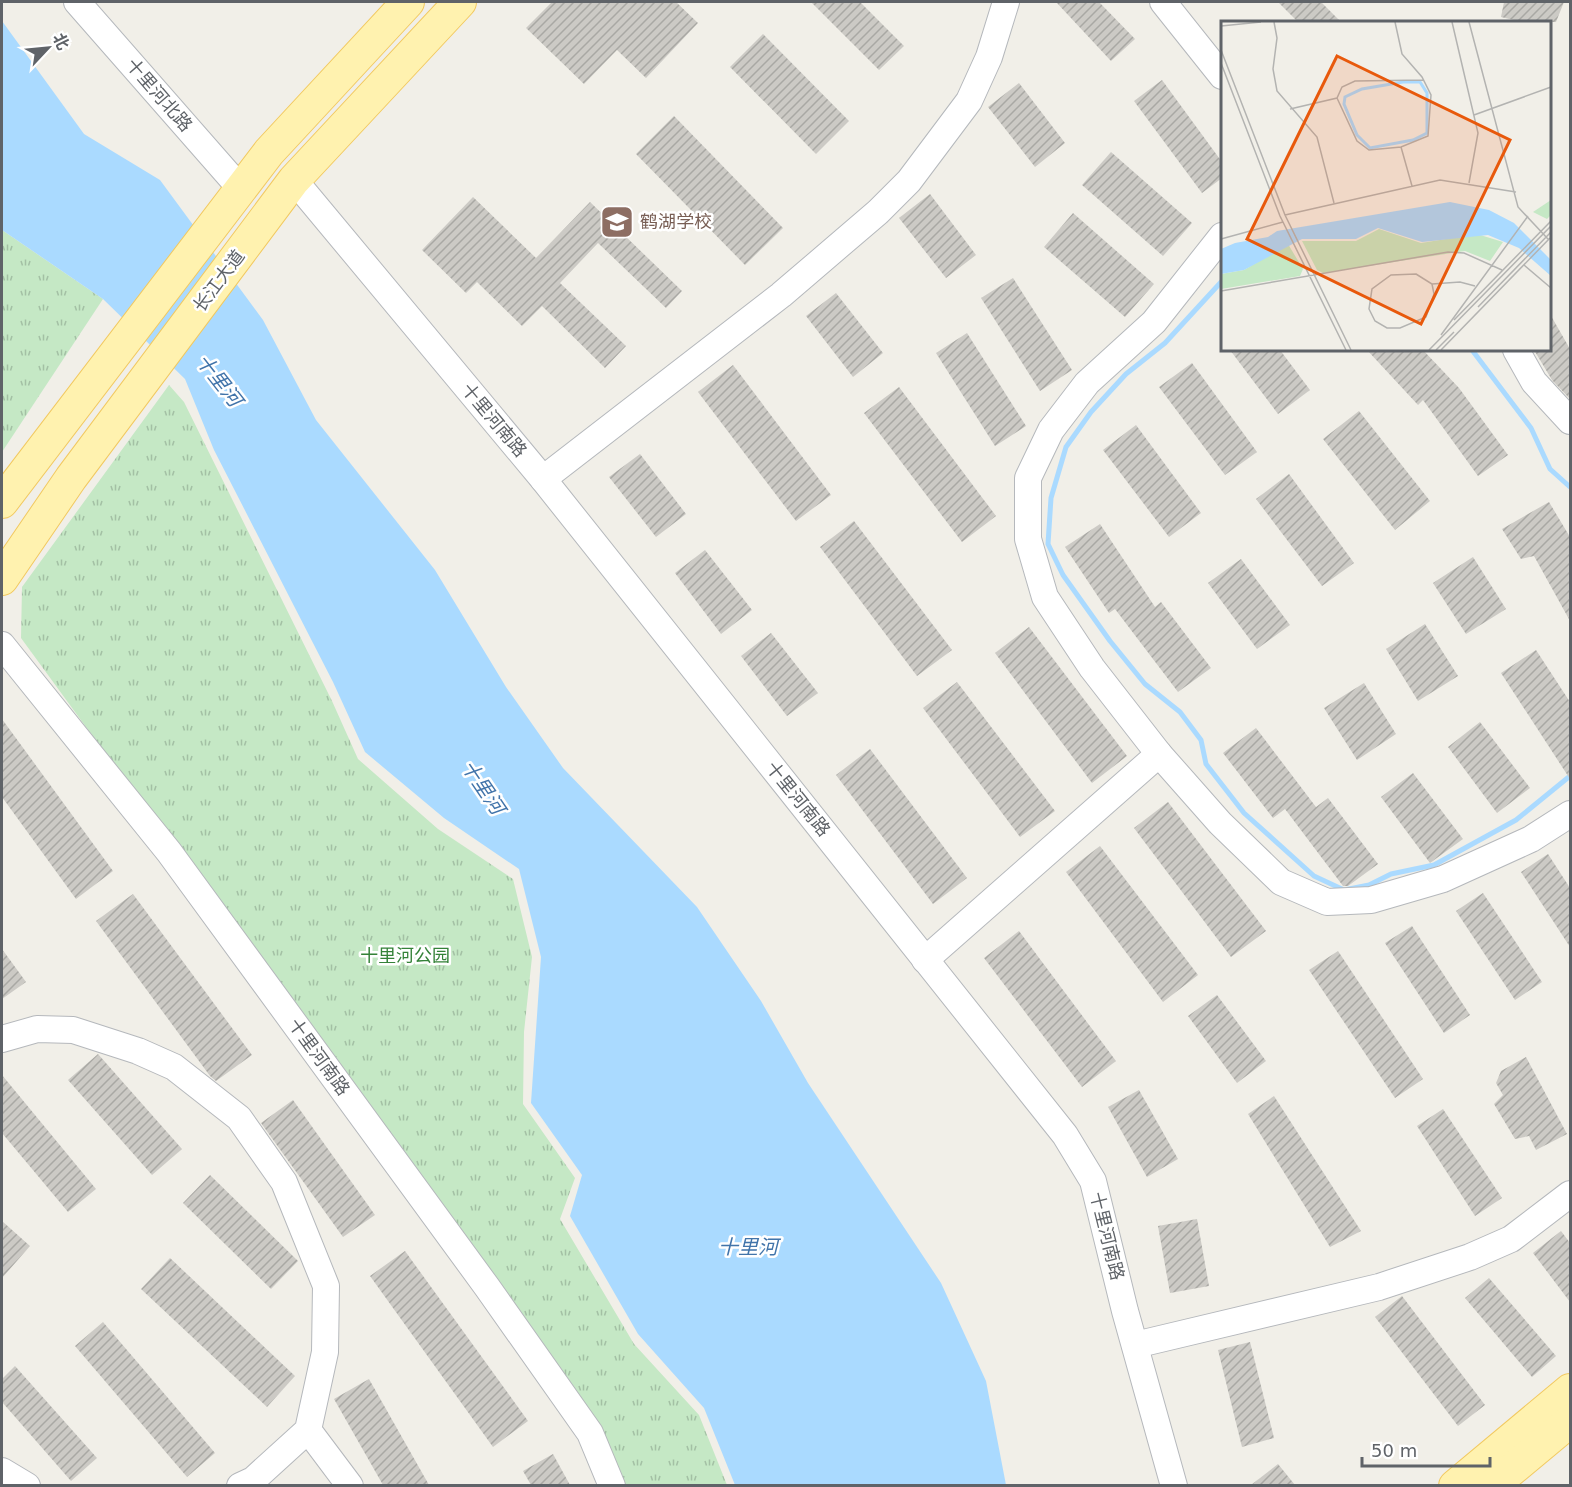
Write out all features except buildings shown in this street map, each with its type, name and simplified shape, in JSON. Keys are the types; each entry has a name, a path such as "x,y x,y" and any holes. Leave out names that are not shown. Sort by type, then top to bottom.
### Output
{"main road":[{"path":"2,502 269,152 408,2"},
{"name":"长江大道","path":"2,579 71,478 294,180 460,2"},
{"path":"1455,1485 1570,1390"},
{"path":"1492,1485 1570,1421"}],"street":[{"name":"十里河北路","path":"77,2 241,189"},
{"path":"543,478 781,295 879,212 909,181 969,101 989,57 1006,2"},
{"path":"1163,2 1221,75"},
{"name":"十里河南路","path":"294,180 543,478 1065,1135 1093,1181 1174,1485"},
{"path":"1221,237 1154,322 1087,383 1051,430 1028,478 1028,539 1045,597 1092,668 1160,754 1220,823 1281,882 1327,902 1371,900 1443,879 1531,839 1570,814"},
{"path":"1517,351 1534,382 1570,421"},
{"name":"十里河南路","path":"2,645 169,852 487,1287 590,1433 612,1485"},
{"path":"925,960 1160,754"},
{"path":"2,1039 37,1029 73,1030 109,1041 174,1067 239,1118 284,1182 326,1286 325,1352 308,1430 253,1480 240,1485"},
{"path":"1135,1345 1379,1287 1470,1257 1511,1239 1570,1194"},
{"path":"308,1430 350,1485"},
{"path":"2,1471 27,1485"}],"green space":[{"path":"2,230 103,299 2,452"},
{"name":"十里河公园","path":"169,385 184,402 332,701 358,759 438,829 513,879 532,957 524,1032 523,1104 575,1178 560,1219 634,1344 699,1415 727,1485 623,1485 599,1430 21,638 22,587"}],"water":[{"name":"十里河","path":"2,21 84,134 160,180 263,320 316,420 435,570 506,687 563,768 697,907 761,1001 808,1083 941,1283 986,1381 1006,1485 735,1485 704,1408 638,1334 570,1216 582,1175 531,1103 541,957 519,869 444,818 365,752 333,682 214,450 185,379 103,299 2,230"}],"waterway":[{"path":"1221,282 1165,343 1126,374 1091,412 1066,447 1051,498 1048,544 1063,575 1110,641 1145,684 1180,712 1201,740 1206,764 1244,813 1314,876 1344,890 1369,885 1391,874 1434,865 1516,820 1570,776"},
{"path":"1473,351 1531,428 1550,469 1570,487"}],"place":[{"name":"鹤湖学校","path":"617,222"}]}
